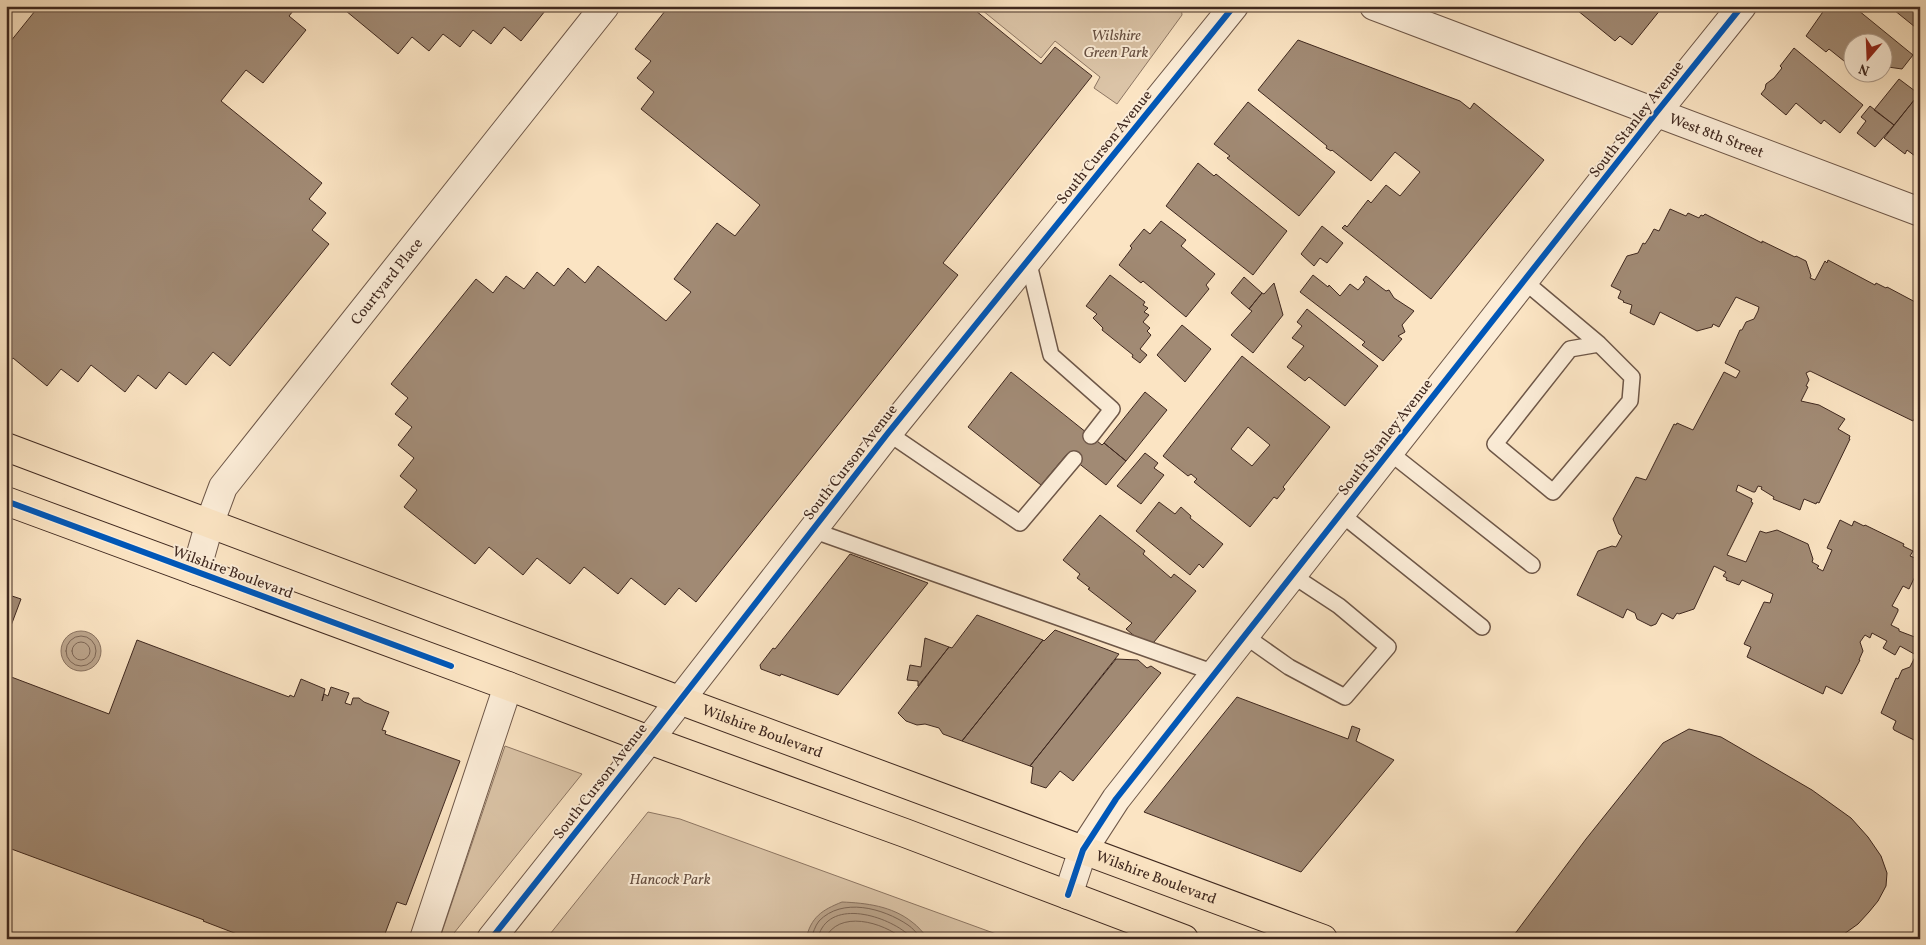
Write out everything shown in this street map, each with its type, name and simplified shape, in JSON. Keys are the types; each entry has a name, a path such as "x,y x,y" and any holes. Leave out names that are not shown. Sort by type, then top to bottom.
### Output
{"main road":[{"name":"Wilshire Boulevard","path":"6,447 1323,939"},
{"name":"Wilshire Boulevard","path":"6,501 896,830 1184,939"}],"street":[{"name":"Courtyard Place","path":"196,572 210,522 224,487 604,6"},
{"name":"South Curson Avenue","path":"491,939 888,433 1234,6"},
{"name":"West 8th Street","path":"1374,6 1920,212"},
{"name":"South Stanley Avenue","path":"1068,895 1083,850 1116,799 1742,6"},
{"path":"424,939 508,686"}],"lane":[{"path":"1028,260 1051,355 1112,409 1091,436"},
{"path":"1524,281 1599,344 1632,377 1630,400 1553,492 1495,444 1570,349 1599,344"},
{"path":"888,433 1020,523 1074,459"},
{"path":"1389,452 1532,565"},
{"path":"1341,514 1482,627"},
{"path":"812,530 1215,673"},
{"path":"1245,636 1289,667 1345,697 1388,647 1339,606 1292,575"}],"green space":[{"name":"Wilshire Green Park","path":"977,6 1181,6 1182,15 1117,104 1094,88 1100,77 1055,41 1041,58"},
{"path":"505,746 582,774 450,938 441,935"},
{"name":"Hancock Park","path":"648,812 680,819 1010,939 546,939"}],"water":[{"path":"77,631 85,631 92,634 98,640 101,651 98,662 92,668 85,671 77,671 70,668 64,662 61,655 61,647 64,640 70,634"},
{"path":"842,902 860,903 896,912 914,924 929,939 806,939 811,925 818,915"}],"building":[{"path":"39,6 297,6 289,16 306,30 263,83 246,70 221,101 322,183 309,199 326,213 312,230 329,244 230,366 213,352 186,385 169,372 156,389 138,375 125,392 91,365 78,382 61,369 47,386 13,358 6,366 6,47"},
{"path":"340,6 549,6 521,41 504,27 491,44 473,30 460,47 443,34 429,51 412,37 398,54"},
{"path":"669,6 970,6 1041,64 1055,47 1092,76 943,263 958,275 696,602 679,588 665,605 631,578 618,594 584,567 570,584 537,558 523,575 489,547 475,564 404,507 417,490 400,476 414,458 398,445 412,427 395,414 408,398 391,384 476,279 493,293 506,276 524,289 537,272 554,286 568,268 585,283 598,266 666,321 691,292 674,279 717,223 735,236 760,205 641,109 654,92 637,78 651,61 635,49"},
{"path":"1572,6 1658,6 1661,9 1632,45 1620,36 1615,41"},
{"path":"1827,6 1853,6 1885,32 1844,32 1844,61 1829,49 1826,52 1806,36"},
{"path":"1889,6 1920,6 1920,31"},
{"path":"1894,39 1913,55 1902,69 1894,68"},
{"path":"1298,40 1460,101 1470,109 1474,103 1544,160 1431,299 1342,228 1345,225 1347,227 1368,200 1371,203 1386,185 1400,196 1420,172 1395,152 1371,181 1332,150 1326,148 1327,146 1258,90"},
{"path":"1794,48 1863,105 1840,133 1824,120 1821,124 1796,103 1786,115 1761,94 1766,84 1782,68 1780,66"},
{"path":"1899,79 1919,94 1894,125 1874,110"},
{"path":"1919,94 1919,159 1907,150 1905,154 1884,138"},
{"path":"1248,102 1335,172 1299,216 1227,158 1230,156 1214,144"},
{"path":"1870,106 1894,125 1875,147 1857,133 1866,121 1861,117"},
{"path":"1198,163 1214,176 1216,174 1287,231 1253,275 1166,206"},
{"path":"1670,209 1686,216 1688,213 1699,218 1705,214 1762,243 1762,241 1796,256 1806,261 1810,278 1815,280 1825,261 1827,263 1828,260 1875,285 1876,283 1887,287 1919,304 1920,302 1920,408 1913,421 1810,371 1806,373 1809,380 1806,386 1808,387 1801,401 1819,405 1845,419 1838,429 1850,436 1850,439 1819,503 1817,502 1816,504 1804,499 1800,510 1773,499 1774,497 1761,489 1762,487 1758,486 1755,492 1753,492 1738,485 1736,491 1752,499 1751,502 1753,503 1727,555 1746,562 1760,531 1766,533 1777,530 1808,544 1813,559 1812,562 1823,571 1832,550 1827,548 1840,520 1852,526 1854,521 1865,525 1904,544 1903,546 1913,551 1910,556 1920,560 1920,566 1909,589 1903,586 1892,606 1898,609 1898,611 1891,625 1899,629 1899,631 1920,639 1920,743 1894,730 1896,721 1881,713 1896,678 1898,679 1902,670 1910,667 1916,655 1900,646 1895,655 1883,648 1887,641 1872,633 1870,638 1865,635 1860,642 1863,651 1860,660 1842,694 1826,686 1823,694 1747,657 1751,647 1744,644 1764,602 1770,603 1773,594 1742,580 1739,585 1726,580 1727,578 1723,576 1726,572 1714,566 1694,609 1677,613 1673,619 1662,613 1656,624 1651,626 1637,619 1635,613 1627,609 1623,618 1577,595 1598,551 1612,546 1616,547 1622,536 1619,534 1613,519 1636,477 1646,480 1674,424 1676,425 1677,423 1693,430 1724,372 1736,378 1740,371 1725,363 1740,330 1742,330 1746,322 1754,319 1759,307 1736,297 1719,327 1713,324 1712,327 1697,331 1660,312 1654,325 1630,313 1632,305 1618,298 1621,291 1611,286 1627,256 1638,253 1654,229 1659,231"},
{"path":"1161,221 1186,240 1181,246 1215,274 1206,285 1209,289 1186,317 1143,281 1141,283 1119,265 1132,248 1130,246 1144,229 1150,234"},
{"path":"1322,226 1343,243 1327,263 1320,258 1314,266 1301,254"},
{"path":"1110,275 1145,302 1143,305 1148,308 1144,312 1149,315 1143,322 1150,328 1147,331 1151,335 1140,349 1147,355 1140,363 1102,330 1103,328 1093,318 1097,314 1086,306"},
{"path":"1313,275 1328,287 1329,285 1340,296 1350,284 1358,290 1365,282 1363,280 1366,276 1386,291 1389,290 1394,298 1414,311 1402,325 1405,332 1398,336 1402,339 1383,361 1362,345 1365,342 1300,292"},
{"path":"1244,277 1262,293 1249,309 1231,293"},
{"path":"1274,283 1283,315 1253,353 1231,335 1252,311 1249,309 1262,293 1264,294"},
{"path":"1307,309 1378,366 1345,406 1309,377 1305,381 1287,367 1304,346 1292,338 1302,326 1297,322"},
{"path":"1182,325 1211,349 1185,382 1157,355"},
{"path":"1242,356 1330,427 1283,487 1285,489 1277,499 1274,497 1250,527 1194,482 1197,479 1191,474 1188,476 1163,456","holes":["1248,427 1270,445 1252,466 1231,449"]},
{"path":"1011,372 1102,445 1104,443 1126,461 1106,485 1067,454 1041,485 968,427"},
{"path":"1145,392 1167,410 1126,461 1104,443"},
{"path":"1145,453 1158,463 1154,468 1164,475 1141,504 1117,486"},
{"path":"1159,502 1175,514 1181,507 1191,516 1190,518 1223,544 1203,568 1199,564 1190,575 1136,531"},
{"path":"1100,515 1145,551 1143,554 1171,578 1174,574 1196,591 1149,648 1126,629 1132,623 1088,589 1090,588 1077,578 1080,574 1063,560"},
{"path":"850,554 928,583 838,695 781,674 780,676 761,669 760,665 773,648 775,649"},
{"path":"6,594 21,599 6,639"},
{"path":"977,615 1043,640 962,741 943,734 939,728 925,724 917,725 906,721 898,713 949,647 952,648"},
{"path":"1055,630 1119,654 1030,766 962,741 1043,640"},
{"path":"925,638 949,647 918,686 918,681 907,680 910,665 921,667"},
{"path":"137,640 289,697 290,695 294,697 301,679 325,689 322,701 324,694 328,696 331,687 349,693 345,703 351,705 353,698 359,698 364,702 389,712 382,730 386,731 385,734 460,761 406,905 397,902 383,939 250,939 204,920 6,847 6,675 109,714"},
{"path":"1116,659 1138,660 1147,668 1151,666 1161,673 1073,781 1060,771 1046,788 1031,783 1033,767 1030,766"},
{"path":"1237,697 1348,739 1352,726 1360,729 1356,741 1394,760 1301,872 1144,812"},
{"path":"1689,729 1721,737 1812,790 1851,818 1868,837 1881,856 1887,873 1886,886 1878,901 1869,912 1858,924 1837,939 1511,939 1586,839 1663,743"}],"cycle path":[{"path":"491,939 888,433 1234,6"},
{"path":"1068,895 1083,850 1116,799 1742,6"},
{"path":"6,501 451,666"}]}
